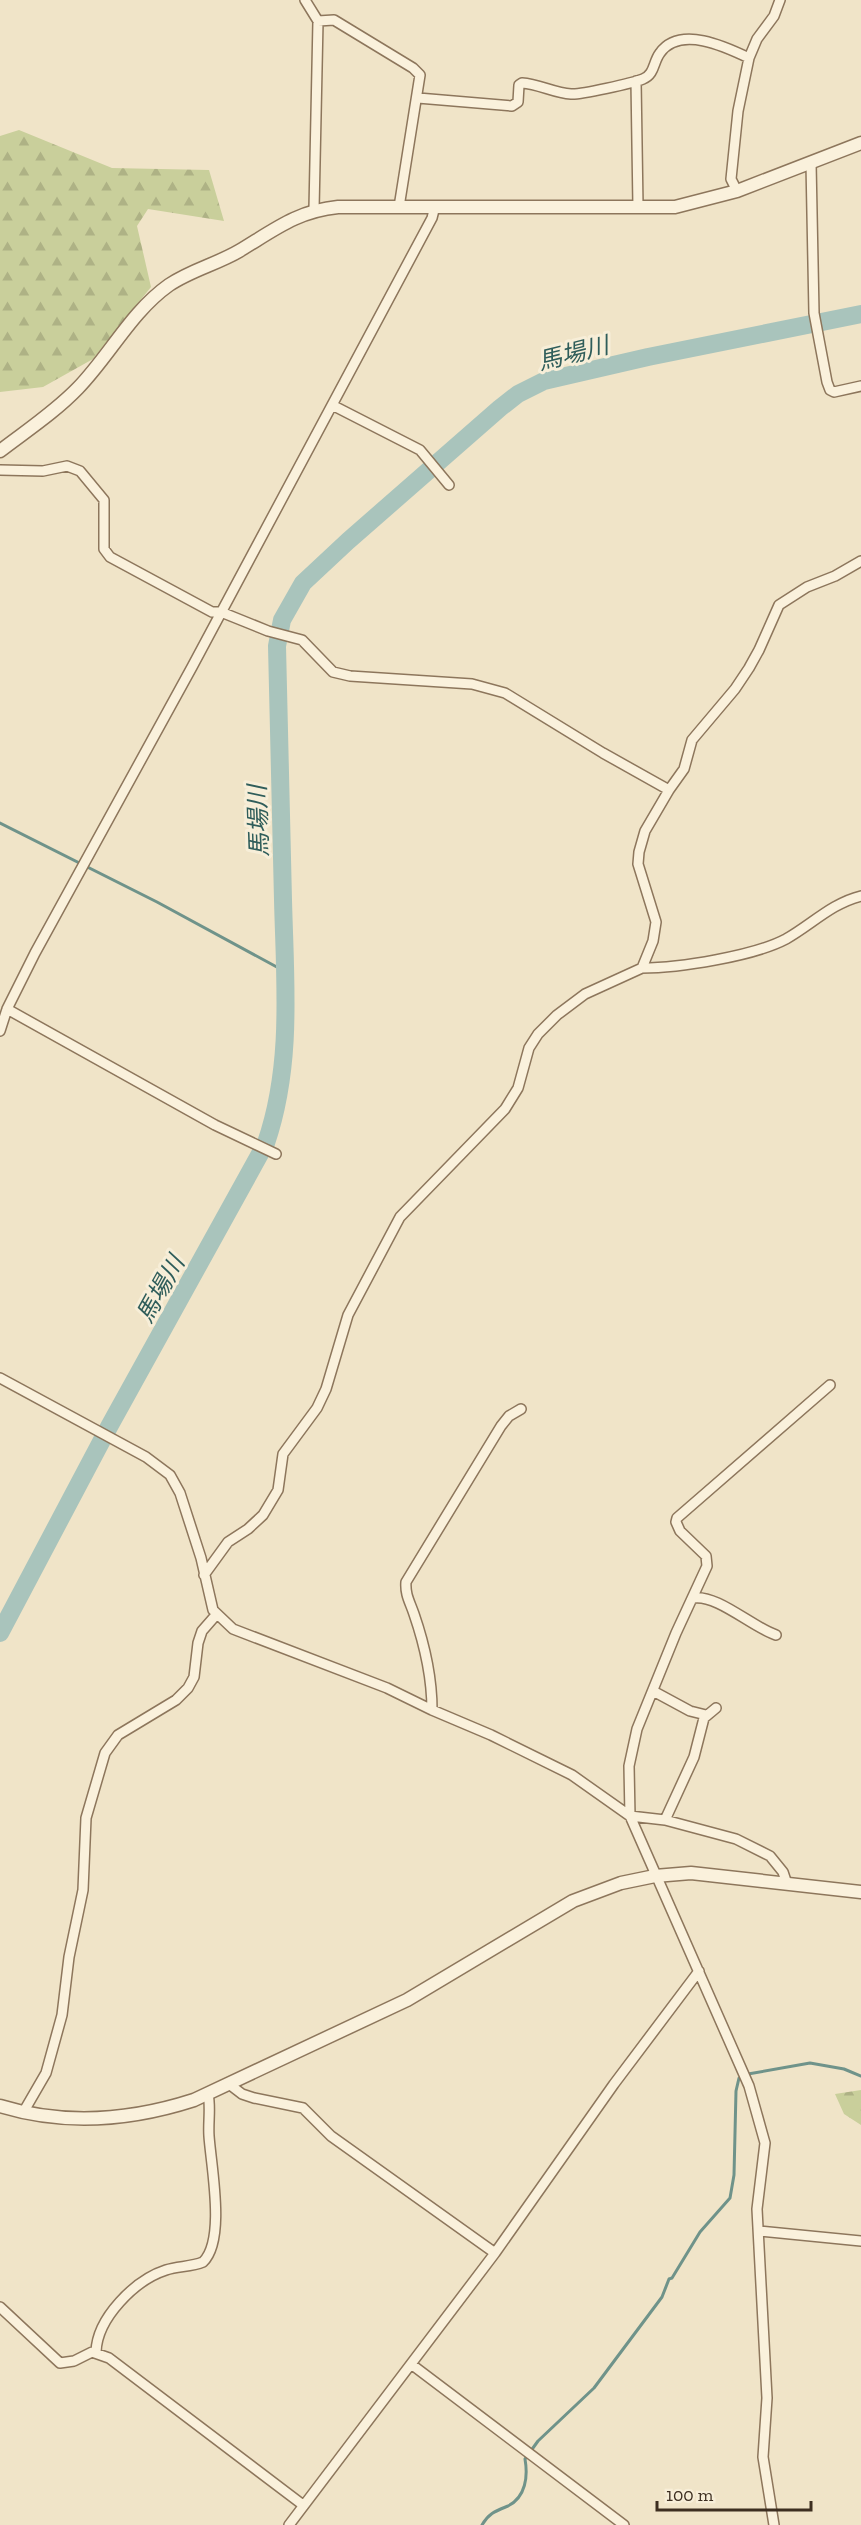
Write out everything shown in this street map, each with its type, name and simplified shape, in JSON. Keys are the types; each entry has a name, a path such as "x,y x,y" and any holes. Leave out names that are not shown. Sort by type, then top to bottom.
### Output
{"street":[{"path":"305,0 318,21 315,209"},
{"path":"737,191 731,179 738,111 749,58 758,39 774,16 780,0"},
{"path":"318,21 334,21 416,70 421,78 399,207"},
{"path":"417,98 512,106 518,102 519,85 522,83 573,95 647,77 655,67 660,53 676,42 708,41 749,58"},
{"path":"636,81 638,207"},
{"path":"0,451 79,387 139,312 168,286 189,273 230,256 293,219 315,209 435,206 675,207 737,191 861,143"},
{"path":"811,163 814,313 827,382 830,390 834,392 861,386"},
{"path":"0,1031 7,1009 35,953 332,405 432,218 435,206"},
{"path":"332,405 420,450 449,485"},
{"path":"0,470 43,471 67,466 80,471 104,500 104,549 110,557 212,612 221,612 309,645 330,669 341,674 472,684 505,693 669,790"},
{"path":"642,968 653,941 656,922 638,864 639,852 645,831 684,769 689,747 697,734 735,689 759,650 779,605 807,587 835,576 861,561"},
{"path":"204,1575 228,1542 248,1529 263,1515 278,1490 283,1454 317,1408 326,1389 348,1315 394,1225 414,1201 505,1109 518,1088 529,1048 538,1034 557,1015 585,994 642,968 676,967 776,944 835,906 861,896"},
{"path":"7,1009 215,1125 276,1155"},
{"path":"0,1378 156,1463 174,1481 216,1615 242,1634 387,1688 491,1735 572,1775 630,1816 665,1820 725,1835 761,1851 770,1856 783,1872 787,1884"},
{"path":"774,2525 763,2457 767,2398 757,2209 765,2143 749,2086 630,1816 631,1752 637,1729 652,1691 708,1561 703,1551 680,1531 677,1518 830,1385"},
{"path":"432,1710 428,1672 414,1613 406,1593 406,1582 501,1426 509,1416 521,1409"},
{"path":"693,1598 713,1601 776,1635"},
{"path":"24,2111 46,2073 62,2015 69,1957 83,1890 86,1818 105,1752 118,1735 176,1700 188,1688 194,1677 198,1643 202,1632 216,1615"},
{"path":"652,1691 690,1711 706,1715"},
{"path":"665,1820 694,1757 706,1715 716,1708"},
{"path":"2,2110 24,2111 70,2119 106,2119 158,2111 208,2094 406,2000 573,1901 621,1883 655,1876 691,1873 861,1892"},
{"path":"288,2525 411,2364 463,2291 495,2253 614,2084 699,1971"},
{"path":"228,2084 242,2094 254,2098 303,2108 331,2136 495,2253"},
{"path":"96,2352 107,2319 124,2297 164,2270 199,2264 208,2257 212,2243 215,2189 209,2139 208,2094"},
{"path":"759,2231 861,2241"},
{"path":"0,2307 60,2363 74,2361 96,2352 109,2358 303,2505"},
{"path":"411,2364 624,2525"}],"green space":[{"path":"19,130 112,168 209,170 224,221 148,209 137,226 151,287 93,359 43,387 0,392 0,136"},
{"path":"861,2090 861,2125 844,2114 835,2094"}],"waterway":[{"name":"馬場川","path":"0,1633 110,1425 266,1143 275,1113 284,1053 285,1023 277,646 282,620 303,583 500,408 518,394 544,381 648,357 861,314"},
{"path":"0,823 157,902 286,972"},
{"path":"482,2525 490,2515 508,2506 519,2497 526,2479 525,2459 538,2441 594,2388 662,2297 669,2279 672,2278 700,2232 730,2198 734,2175 736,2091 739,2078 748,2074 810,2063 844,2069 861,2076"}]}
